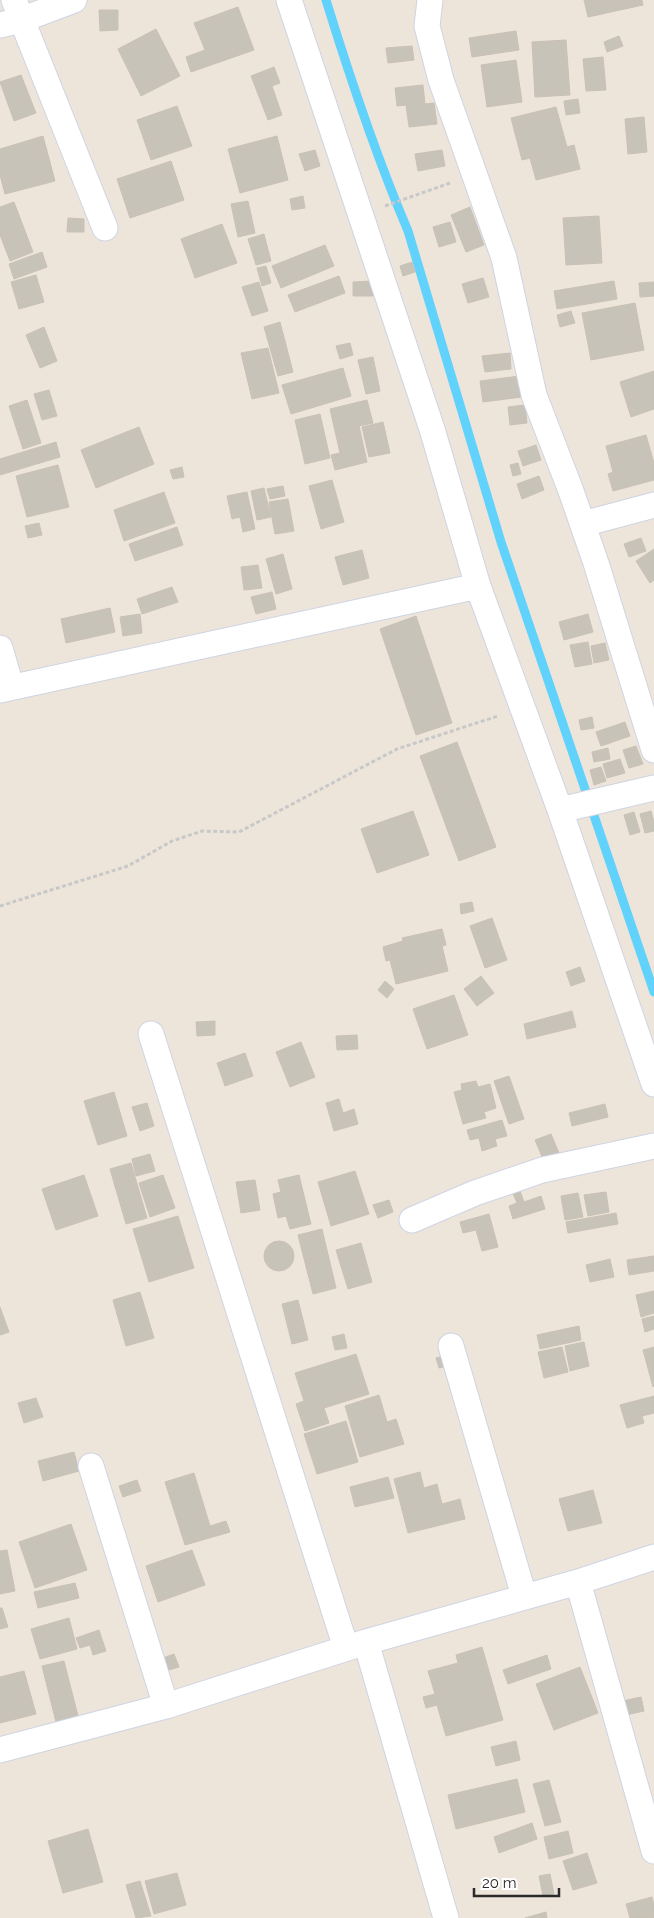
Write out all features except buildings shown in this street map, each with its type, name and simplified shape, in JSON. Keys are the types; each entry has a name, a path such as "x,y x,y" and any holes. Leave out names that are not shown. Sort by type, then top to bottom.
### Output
{"street":[{"path":"74,0 12,15 105,228"},
{"path":"289,0 432,429 478,586 522,707 582,805 654,1084"},
{"path":"430,0 427,26 442,80 504,258 534,395 583,524 654,750"},
{"path":"583,524 654,505"},
{"path":"0,648 6,688 478,586"},
{"path":"582,805 654,788"},
{"path":"152,1034 446,1918"},
{"path":"412,1220 474,1193 542,1170 654,1146"},
{"path":"451,1346 524,1596"},
{"path":"91,1466 166,1706"},
{"path":"0,1750 166,1706 356,1645 578,1582 654,1557"},
{"path":"578,1582 654,1851"}],"path":[{"path":"380,208 475,174"},
{"path":"0,906 128,866 172,841 202,831 239,832 397,749 522,707"}],"waterway":[{"path":"326,0 364,117 408,231 501,542 654,992"}]}
